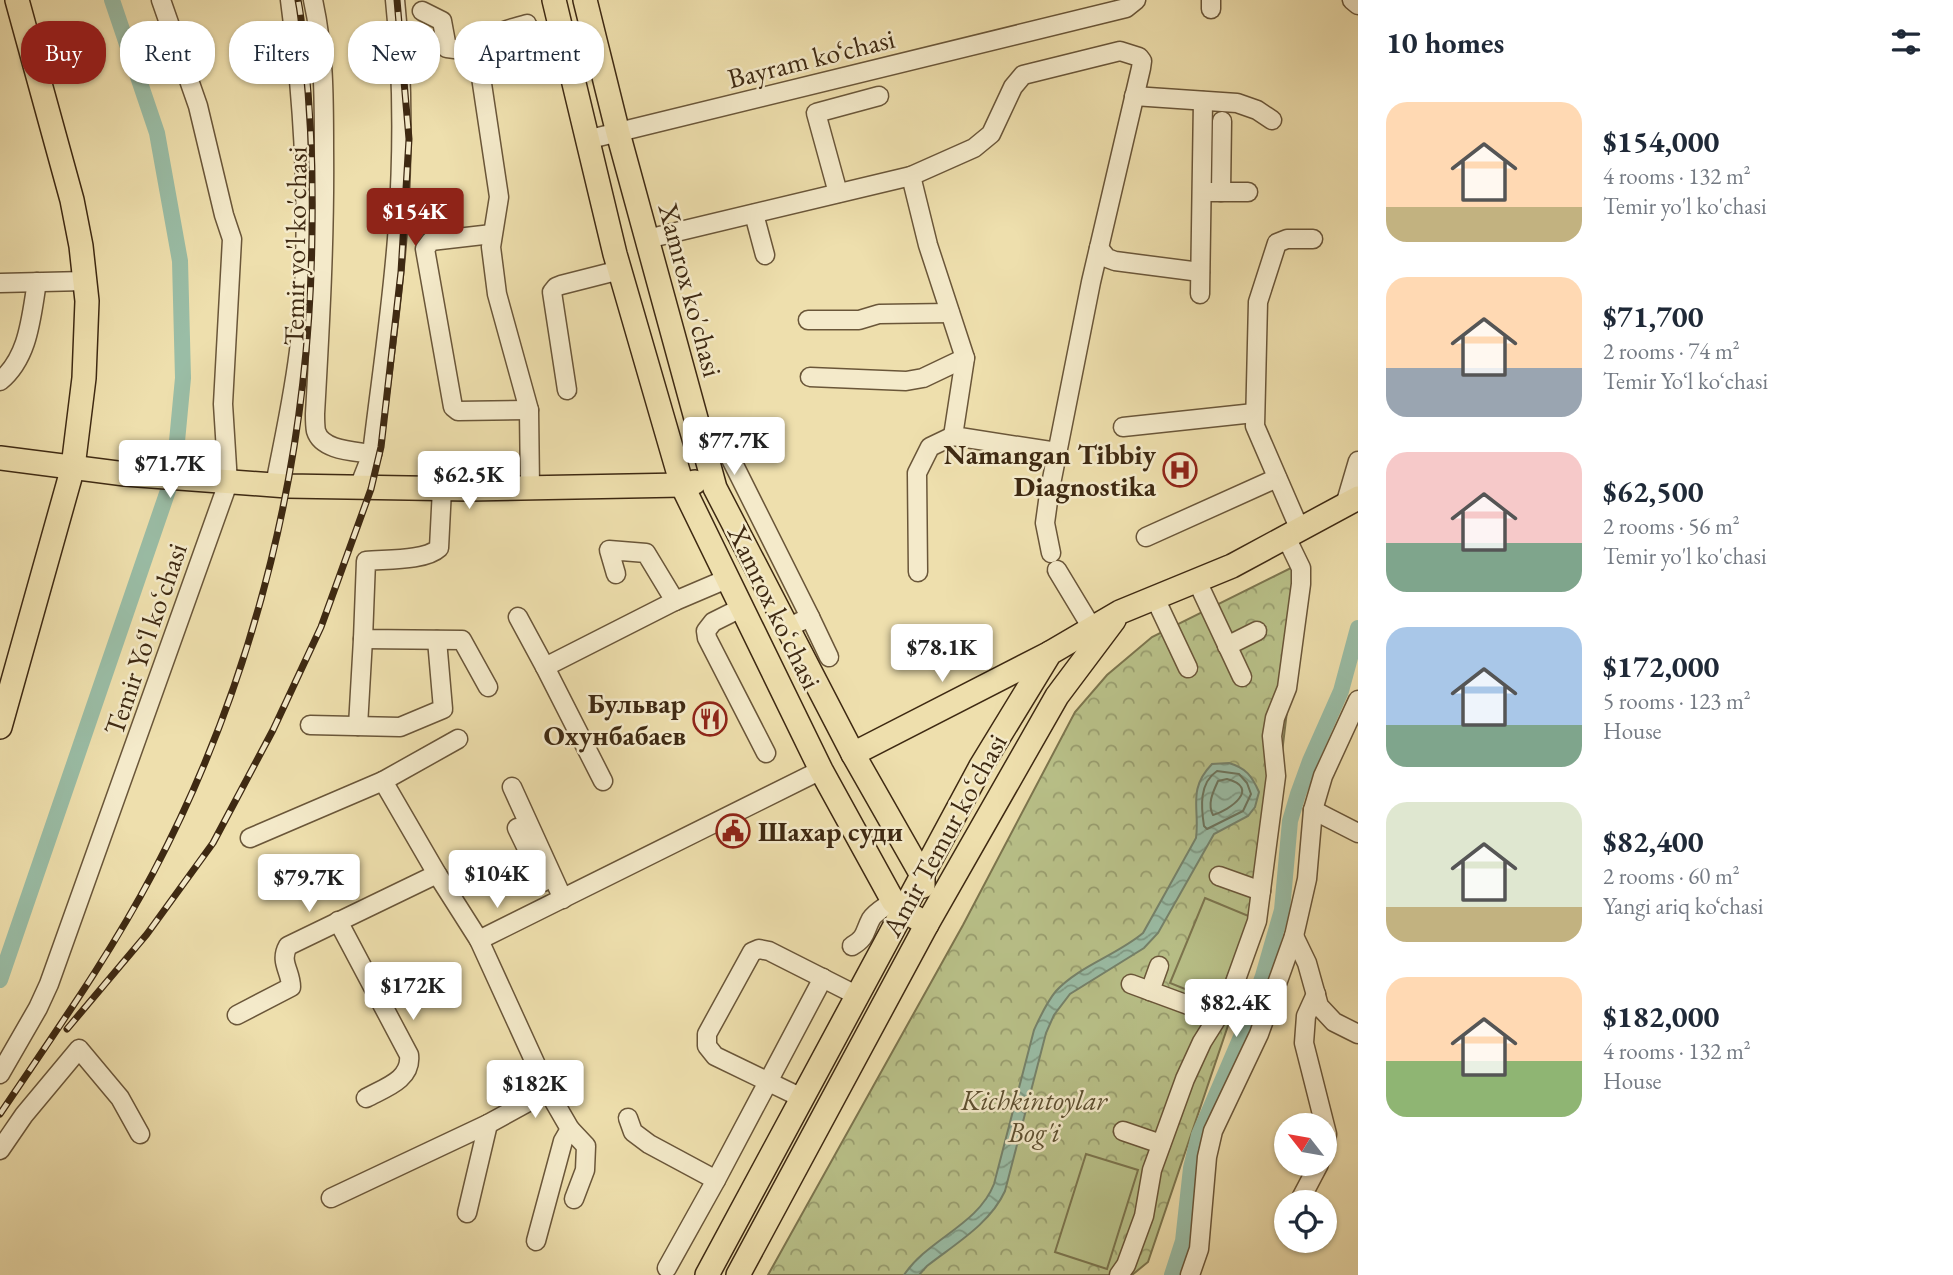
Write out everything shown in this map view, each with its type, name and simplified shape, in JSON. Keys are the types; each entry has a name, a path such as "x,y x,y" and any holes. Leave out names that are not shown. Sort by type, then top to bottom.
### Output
{"main road":[{"path":"0,727 73,467 84,378 87,301 81,246 72,200 17,0"},
{"name":"Xamrox koʻchasi","path":"554,0 586,141 620,270 682,485 821,770 899,906"},
{"name":"Xamrox ko'chasi","path":"585,0 618,133 715,488 853,754 923,877 927,924"},
{"path":"0,458 125,474 275,485 442,489 682,485 711,477"},
{"path":"1120,612 1232,566 1352,502"},
{"name":"Amir Temur koʻchasi","path":"707,1275 858,996 899,906 923,877 981,766 1050,653 1120,612"},
{"name":"Amir Temur koʻchasi","path":"738,1275 927,924 1057,696 1120,612"},
{"path":"853,754 1050,653"},
{"path":"899,906 927,924"}],"street":[{"name":"Temir Yoʻl koʻchasi","path":"0,1074 38,1008 48,984 224,483 223,404 232,239 198,106 160,0"},
{"path":"275,485 299,345 304,292 304,185 299,66 290,0"},
{"name":"Temir yo'l ko'chasi","path":"313,0 323,69 325,172 316,432 321,440 329,445 372,454"},
{"path":"359,487 372,454 398,227 402,137 400,41 396,0"},
{"name":"Bayram ko‘chasi","path":"586,141 1126,8 1136,0"},
{"path":"1352,0 1358,5"},
{"path":"422,10 442,21 447,48 454,49"},
{"path":"647,239 911,176 974,148 991,134 1013,87 1023,75 1120,51 1134,54 1142,61 1099,248 1045,523 1054,562 1092,628"},
{"path":"483,84 499,197 491,247 497,294 529,410 530,487"},
{"path":"838,193 816,113 879,96"},
{"path":"1135,96 1246,105 1272,120"},
{"path":"1200,294 1203,101"},
{"path":"1221,192 1222,121"},
{"path":"911,176 928,245 965,358 953,436"},
{"path":"1202,191 1248,192"},
{"path":"754,214 765,255"},
{"path":"492,234 431,241 425,249 453,407 458,411 529,410"},
{"path":"1119,1275 1126,1265 1144,1216 1152,1170 1185,1079 1202,1042 1229,999 1257,921 1276,776 1272,736 1275,718 1287,688 1302,575 1277,478 1255,426 1258,302 1275,248 1282,240 1313,239"},
{"path":"1099,248 1107,258 1115,261 1200,272"},
{"path":"567,390 552,292 556,286 620,270"},
{"path":"0,284 85,281"},
{"path":"0,381 18,361 26,340 37,282"},
{"path":"808,320 859,320 879,314 950,313"},
{"path":"810,377 905,381 923,378 965,358"},
{"path":"1123,427 1254,413"},
{"path":"918,572 918,473 930,447 953,436 1057,453"},
{"path":"723,443 829,657"},
{"path":"1352,502 1358,461"},
{"path":"1146,537 1277,478"},
{"path":"358,726 366,561 424,556 439,548 442,489"},
{"path":"616,574 609,550 646,553 675,600"},
{"path":"545,667 675,600 729,578"},
{"path":"1197,581 1242,677"},
{"path":"1155,598 1188,668"},
{"path":"741,608 713,622 706,631 707,638 766,753"},
{"path":"518,617 603,781"},
{"path":"788,628 810,617"},
{"path":"1227,646 1258,631"},
{"path":"363,639 463,640 488,687"},
{"path":"310,725 400,727 443,709 437,640"},
{"path":"1190,1275 1199,1249 1207,1157 1213,1131 1259,1034 1294,936 1307,878 1313,810 1323,776 1352,724 1358,700"},
{"path":"250,838 383,781 457,739"},
{"path":"479,940 821,770"},
{"path":"383,781 479,940 548,1091 570,1129 586,1146 587,1160 574,1199"},
{"path":"512,788 559,902"},
{"path":"1313,810 1358,833"},
{"path":"517,828 559,902"},
{"path":"237,1015 291,987 292,982 284,962 284,953 288,946 437,874"},
{"path":"1219,876 1261,891"},
{"path":"852,946 861,941 868,930 871,917 899,906"},
{"path":"338,921 409,1055 410,1064 404,1076 366,1098"},
{"path":"1294,936 1307,963 1319,1006 1334,1022 1358,1034"},
{"path":"802,1098 715,1056 707,1046 707,1034 752,953 759,949 769,951 858,996"},
{"path":"1150,991 1160,966"},
{"path":"667,1268 823,978"},
{"path":"1131,984 1219,1016"},
{"path":"1315,994 1306,1016 1304,1043 1322,1113"},
{"path":"0,1150 24,1115 79,1049 120,1098 140,1134"},
{"path":"331,1198 488,1124 548,1091"},
{"path":"628,1118 633,1132 649,1144 716,1180"},
{"path":"467,1213 488,1124"},
{"path":"536,1241 563,1141 570,1129"},
{"path":"1123,1131 1161,1144"}],"green space":[{"name":"Kichkintoylar Bog'i","path":"1305,561 1261,928 1148,1262 1132,1275 768,1275 963,925 1075,712 1107,675 1152,637"},
{"path":"1205,898 1251,917 1217,1002 1170,983"},
{"path":"1086,1154 1138,1170 1107,1269 1055,1252"}],"water":[{"path":"1229,763 1244,770 1254,781 1259,792 1255,807 1248,816 1214,834 1158,933 1144,948 1070,994 1054,1015 1046,1033 1005,1191 990,1214 960,1241 919,1275 904,1275 914,1262 965,1221 987,1198 994,1184 1034,1030 1046,1005 1065,982 1143,933 1196,838 1197,791 1204,773 1212,764"}],"waterway":[{"path":"0,980 174,473 183,378 180,261 157,133 112,0"},
{"path":"1172,1275 1183,1241 1191,1168 1199,1135 1241,1037 1263,976 1282,910 1290,821 1310,761 1341,691 1358,628"}],"railway":[{"path":"0,1114 99,965 136,904 190,798 221,721 271,562 301,398 309,315 311,145 298,0"},
{"path":"67,1029 147,934 213,843 273,730 321,627 371,489 381,447 401,272 409,139 397,0"}],"place":[{"name":"Namangan Tibbiy Diagnostika","path":"1180,470"},
{"name":"Бульвар Охунбабаев","path":"710,719"},
{"name":"Шахар суди","path":"733,831"}]}
